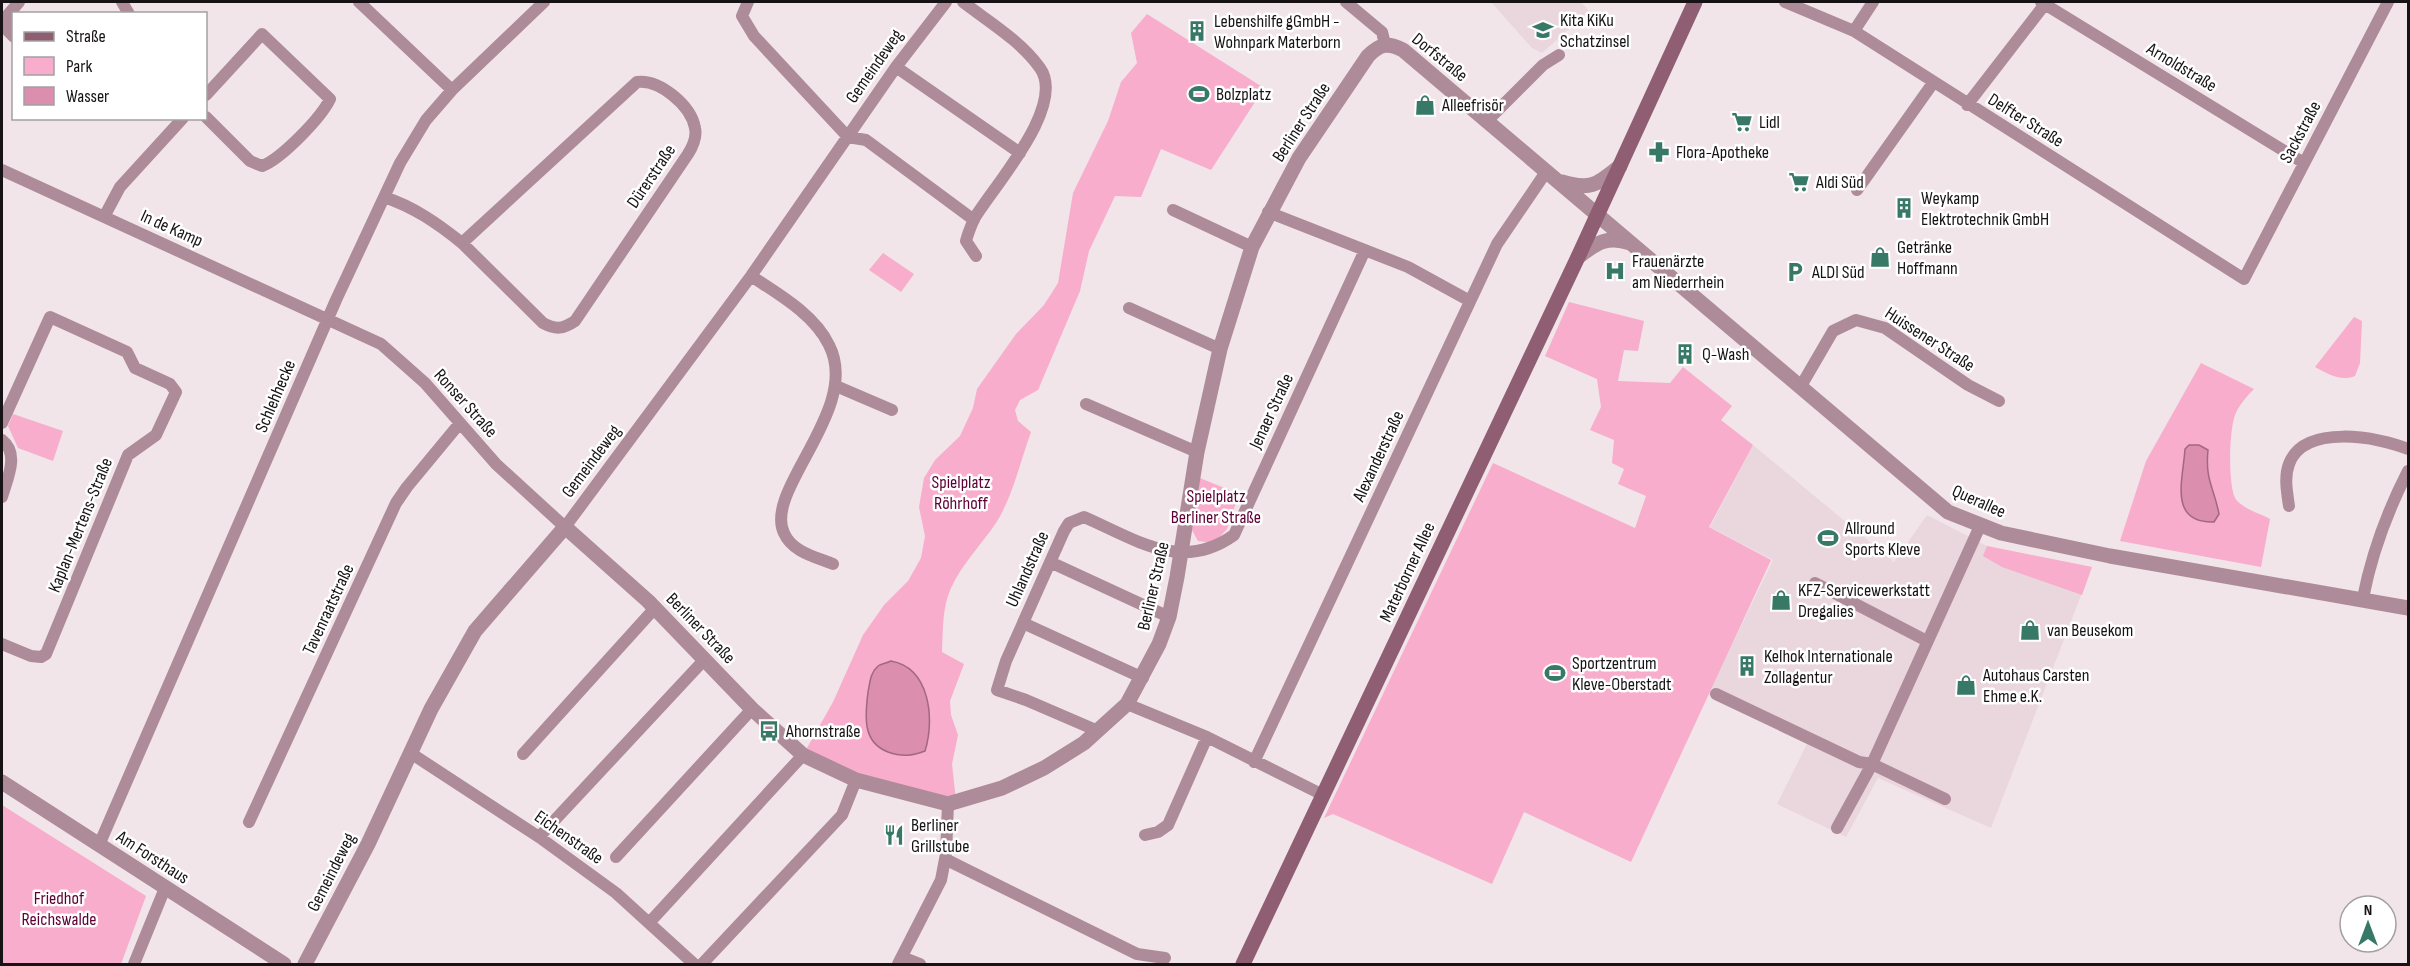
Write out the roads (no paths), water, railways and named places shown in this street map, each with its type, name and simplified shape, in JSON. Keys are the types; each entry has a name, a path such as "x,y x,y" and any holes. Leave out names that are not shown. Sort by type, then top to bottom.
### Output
{"main road":[{"name":"Materborner Allee","path":"1243,964 1598,214 1695,2"}],"street":[{"path":"12,35 8,31 6,17 19,2"},
{"name":"Schlehhecke","path":"99,844 329,317 400,163 426,120 452,90 544,2"},
{"path":"748,2 742,16 750,30 848,137 866,140 974,220"},
{"name":"Gemeindeweg","path":"305,964 412,754 431,709 475,631 565,527 751,276 896,67 946,2"},
{"path":"963,2 1026,52 1042,71 1045,92 1038,121 1020,153 974,220 966,240 976,256"},
{"name":"Dorfstraße","path":"1346,2 1382,32 1385,44 1403,50 1598,214"},
{"name":"Delfter Straße","path":"1785,2 1854,31 1967,105 2244,279"},
{"path":"1854,31 1873,2"},
{"name":"Sackstraße","path":"2244,279 2388,2"},
{"path":"362,3 452,90"},
{"path":"1967,105 2043,3"},
{"name":"Arnoldstraße","path":"2043,3 2304,163"},
{"path":"207,94 262,34 330,99 311,123 272,162 262,166 250,161 207,118"},
{"name":"Berliner Straße","path":"565,527 655,608 752,709 803,755 856,780 948,804 1002,788 1044,768 1098,731 1127,704 1143,678 1169,617 1197,452 1220,349 1252,247 1268,212 1299,158 1368,56 1376,47 1385,44"},
{"path":"1486,122 1543,65 1559,55"},
{"path":"896,67 1020,153"},
{"name":"Dürerstraße","path":"384,197 406,205 433,220 462,243 543,323 557,329 575,321 688,154 695,138 694,121 672,95 658,85 646,81 636,82 462,243"},
{"path":"1857,190 1933,83"},
{"path":"104,217 120,187 181,120"},
{"path":"1551,176 1579,187 1589,186 1602,181 1620,166"},
{"name":"In de Kamp","path":"2,170 329,317"},
{"name":"Alexanderstraße","path":"1254,762 1497,244 1551,176"},
{"path":"1173,210 1252,247"},
{"path":"1268,212 1408,267 1470,301"},
{"name":"Querallee","path":"1598,214 1935,502 1980,526 2001,533 2110,556 2363,598 2409,608"},
{"path":"1578,256 1599,241 1608,239 1633,243"},
{"name":"Jenaer Straße","path":"1181,554 1217,547 1234,535 1365,250"},
{"path":"751,276 793,304 829,344 836,364 836,386 831,404 785,501 782,520 783,532 792,543 804,553 833,564"},
{"path":"1129,308 1220,349"},
{"name":"Kaplan-Mertens-Straße","path":"2,423 50,317 127,352 135,368 170,384 176,392 156,435 129,455 46,654 41,657 31,656 2,644"},
{"name":"Ronser Straße","path":"329,317 381,344 425,383 496,464 565,527"},
{"name":"Huissener Straße","path":"1801,386 1833,332 1856,320 1885,328 1968,385 1999,402"},
{"path":"836,386 892,410"},
{"path":"1086,404 1197,452"},
{"name":"Tavenraatstraße","path":"249,822 396,503 460,423"},
{"path":"2289,506 2286,483 2289,463 2298,450 2313,441 2354,437 2381,440 2409,449"},
{"path":"2,440 11,452 11,468 2,497"},
{"path":"2363,598 2371,558 2391,504 2409,471"},
{"name":"Uhlandstraße","path":"1098,731 998,690 1004,676 1006,661 1050,562 1069,523 1083,517 1158,549 1181,554"},
{"path":"1837,828 1872,764 1980,526"},
{"path":"1050,562 1169,617"},
{"path":"1815,583 1927,641"},
{"path":"522,754 655,608"},
{"path":"1023,623 1143,678"},
{"path":"539,837 705,659"},
{"path":"1716,694 1859,762 1872,764 1945,799"},
{"path":"1127,704 1207,737 1323,795"},
{"path":"616,857 752,709"},
{"path":"1145,835 1158,832 1168,825 1207,737"},
{"name":"Eichenstraße","path":"412,754 539,837 616,893 694,964"},
{"path":"650,923 803,755"},
{"path":"702,964 842,815 856,780"},
{"name":"Am Forsthaus","path":"2,782 284,964"},
{"path":"920,964 900,961 941,880 945,859 948,804"},
{"path":"945,859 1137,954 1165,958"},
{"path":"134,964 165,888"}],"water":[{"path":"2189,445 2199,445 2208,450 2209,477 2219,514 2214,522 2199,520 2184,508 2181,486 2185,449"},
{"path":"891,661 904,666 922,684 929,710 929,724 925,751 920,753 893,754 880,748 869,735 866,710 871,678 878,666"}],"place":[{"name":"Kita KiKu Schatzinsel","path":"1543,30"},
{"name":"Lebenshilfe gGmbH - Wohnpark Materborn","path":"1197,31"},
{"name":"Bolzplatz","path":"1199,94"},
{"name":"Alleefrisör","path":"1425,105"},
{"name":"Lidl","path":"1742,122"},
{"name":"Flora-Apotheke","path":"1659,152"},
{"name":"Aldi Süd","path":"1799,182"},
{"name":"Weykamp Elektrotechnik GmbH","path":"1904,208"},
{"name":"Getränke Hoffmann","path":"1880,257"},
{"name":"Frauenärzte am Niederrhein","path":"1615,271"},
{"name":"ALDI Süd","path":"1795,272"},
{"name":"Q-Wash","path":"1685,354"},
{"name":"Allround Sports Kleve","path":"1828,538"},
{"name":"KFZ-Servicewerkstatt Dregalies","path":"1781,600"},
{"name":"van Beusekom","path":"2030,630"},
{"name":"Kelhok Internationale Zollagentur","path":"1747,666"},
{"name":"Sportzentrum Kleve-Oberstadt","path":"1555,673"},
{"name":"Autohaus Carsten Ehme e.K.","path":"1966,685"},
{"name":"Ahornstraße","path":"769,731"},
{"name":"Berliner Grillstube","path":"894,835"}],"park label":[{"name":"Spielplatz Röhrhoff","path":"961,492"},
{"name":"Spielplatz Berliner Straße","path":"1216,506"},
{"name":"Friedhof Reichswalde","path":"59,908"}]}
